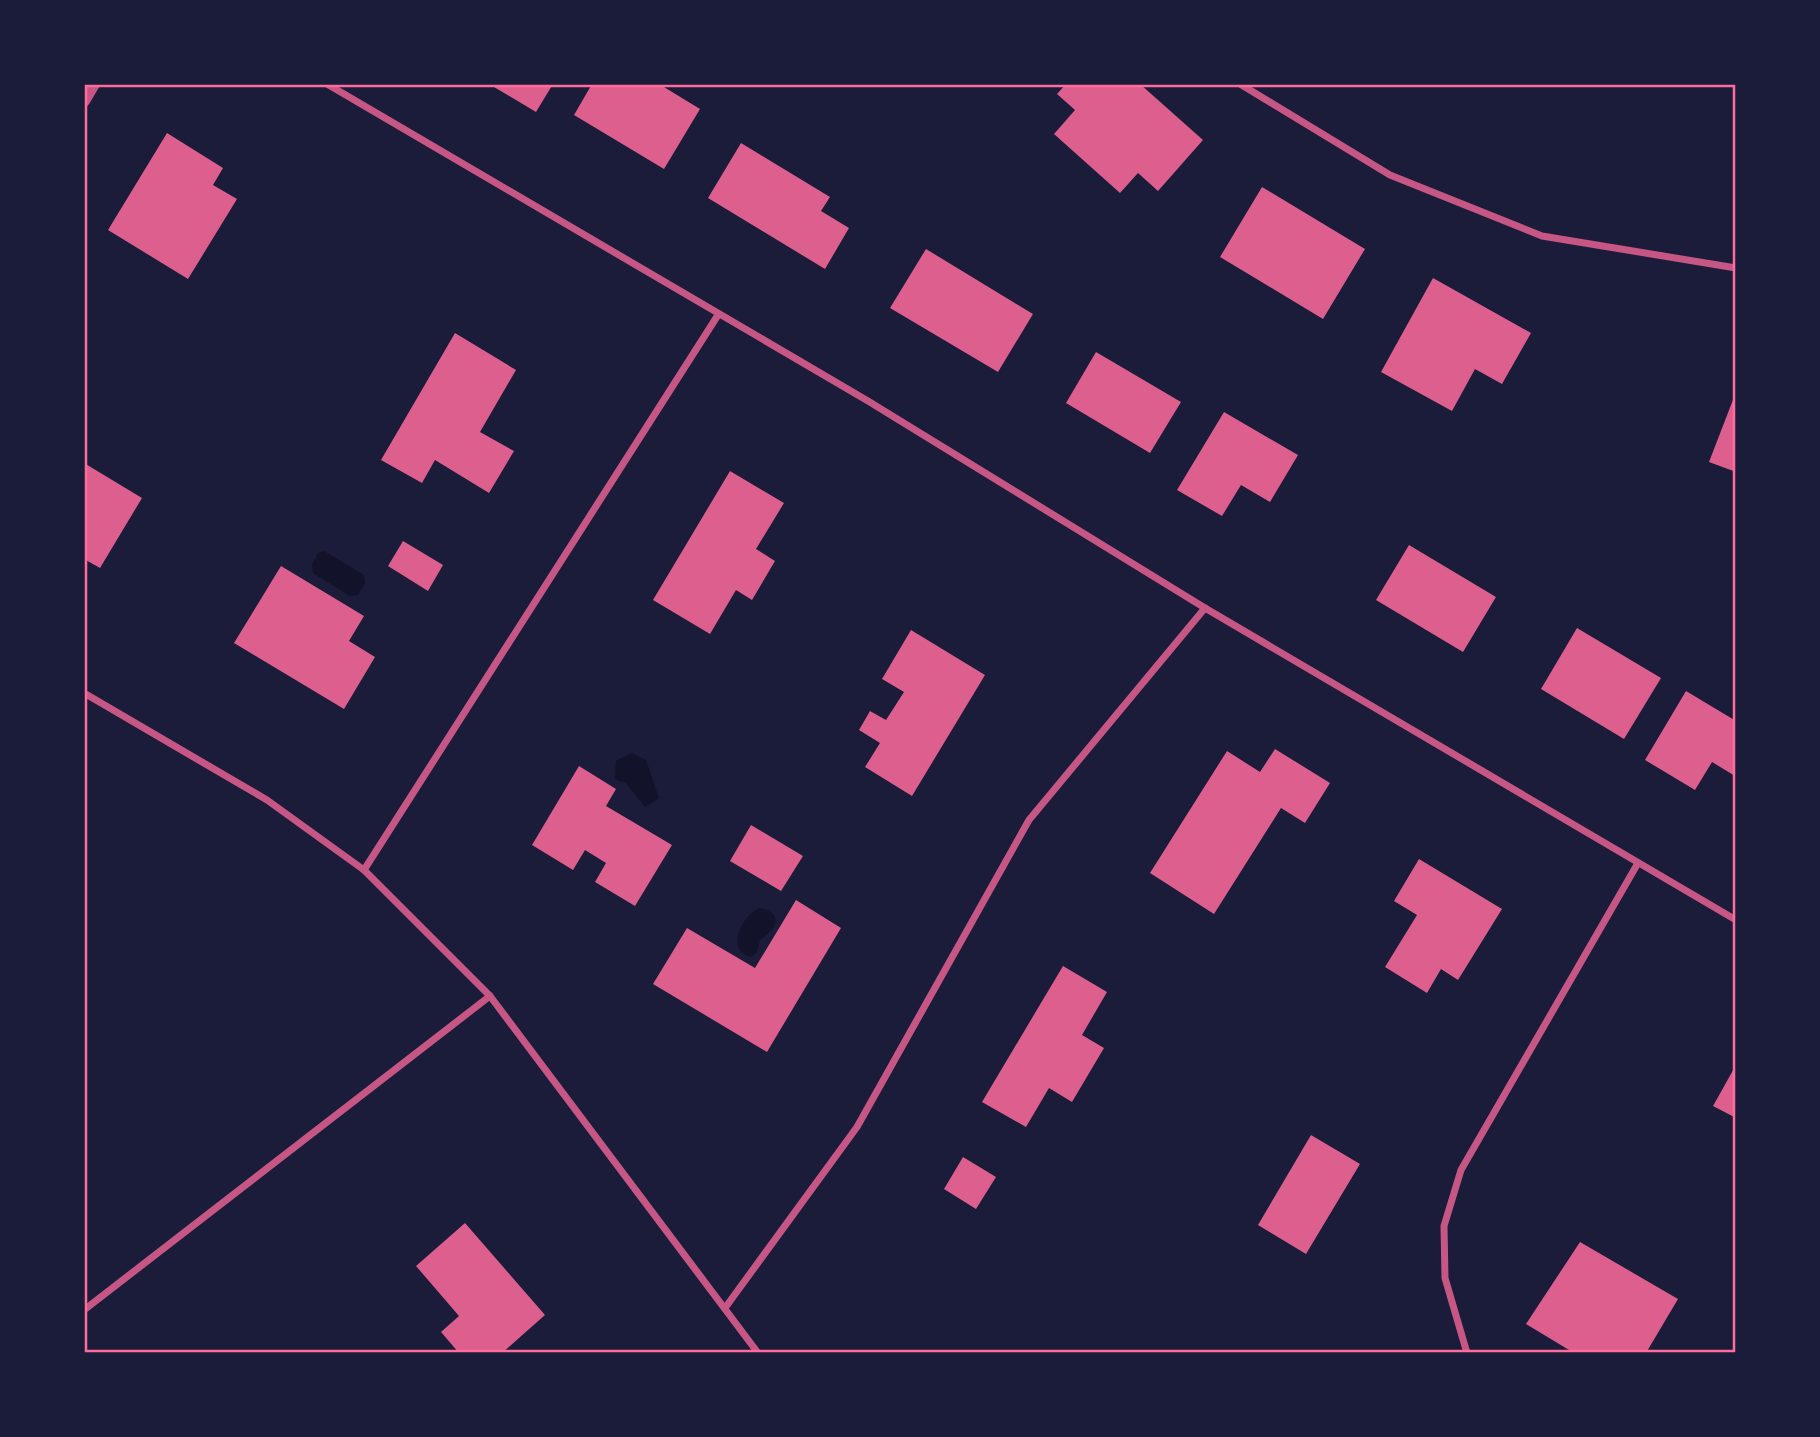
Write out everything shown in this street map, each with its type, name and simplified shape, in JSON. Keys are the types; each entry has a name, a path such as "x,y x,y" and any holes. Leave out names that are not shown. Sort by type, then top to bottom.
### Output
{"street":[{"path":"84,101 94,84"},
{"path":"327,84 868,401 1205,608 1736,920"},
{"path":"1240,84 1391,175 1542,236 1736,268"},
{"path":"364,870 719,315"},
{"path":"725,1308 857,1127 1029,820 1205,608"},
{"path":"84,693 267,800 364,870 490,996 758,1353"},
{"path":"1467,1353 1444,1278 1444,1226 1461,1170 1638,863"},
{"path":"84,1310 490,996"}],"shaded area":[{"path":"324,551 364,575 365,583 358,595 350,596 313,573 312,565 318,553"},
{"path":"631,753 646,760 659,798 645,807 625,782 615,778 616,761"},
{"path":"760,908 773,914 775,922 774,927 760,940 757,952 751,957 743,953 737,940 748,917"}],"building":[{"path":"496,84 553,84 536,112 494,87"},
{"path":"592,84 659,84 700,109 664,169 574,115"},
{"path":"1066,84 1140,84 1203,140 1158,191 1138,173 1120,193 1054,134 1075,110 1057,94"},
{"path":"167,133 223,168 213,185 237,199 188,279 108,230"},
{"path":"741,143 830,197 821,211 849,228 825,269 708,198"},
{"path":"1262,187 1365,249 1323,319 1220,257"},
{"path":"926,249 1033,314 998,372 890,308"},
{"path":"1433,278 1531,333 1502,384 1475,369 1452,411 1381,372"},
{"path":"455,333 516,370 480,432 514,451 489,493 435,460 422,483 381,460"},
{"path":"1096,352 1181,402 1150,453 1066,403"},
{"path":"1736,392 1736,472 1709,462"},
{"path":"1224,412 1298,455 1270,502 1241,485 1222,516 1177,490"},
{"path":"84,463 142,498 100,568 84,559"},
{"path":"730,471 784,503 756,549 775,561 752,600 736,590 710,634 653,600"},
{"path":"403,541 443,565 428,591 388,566"},
{"path":"1409,545 1496,597 1463,652 1376,600"},
{"path":"281,566 364,616 349,641 375,657 344,709 234,643"},
{"path":"1577,628 1661,678 1624,739 1541,689"},
{"path":"911,630 985,675 912,796 865,767 880,743 859,730 870,711 886,720 904,692 882,679"},
{"path":"1686,691 1736,721 1735,776 1712,762 1695,790 1645,760"},
{"path":"1275,749 1330,783 1305,823 1281,808 1214,914 1150,873 1227,751 1260,772"},
{"path":"579,766 616,789 606,806 672,845 635,906 595,882 606,863 585,850 573,870 532,845"},
{"path":"751,825 803,856 781,891 730,861"},
{"path":"1419,859 1502,909 1458,980 1441,969 1427,993 1385,967 1417,915 1394,901"},
{"path":"796,900 841,928 767,1052 653,984 687,928 755,968"},
{"path":"1063,966 1107,992 1082,1035 1104,1048 1072,1102 1049,1088 1026,1127 982,1102"},
{"path":"1736,1065 1736,1118 1713,1106"},
{"path":"1311,1135 1360,1164 1306,1254 1258,1225"},
{"path":"963,1157 996,1177 976,1209 944,1189"},
{"path":"465,1223 545,1315 502,1353 459,1353 441,1332 459,1316 416,1266"},
{"path":"1580,1242 1678,1299 1646,1353 1574,1353 1526,1324"}]}
